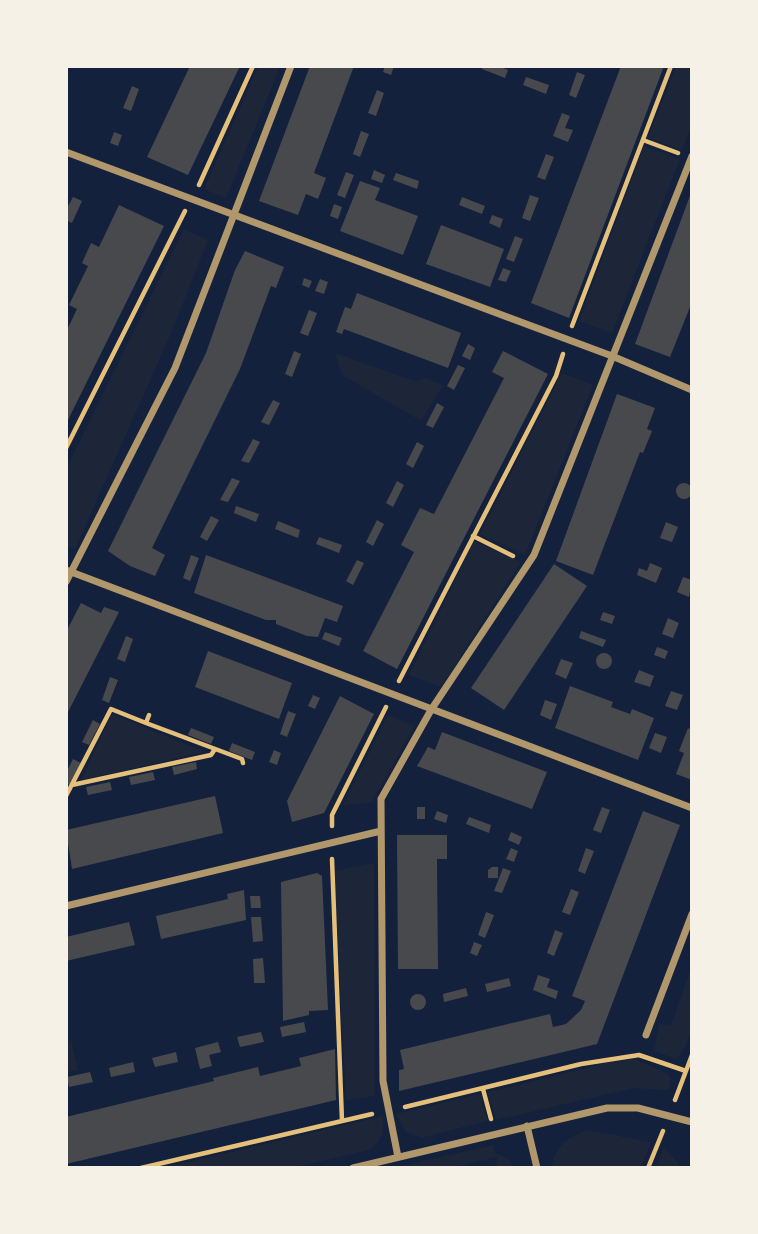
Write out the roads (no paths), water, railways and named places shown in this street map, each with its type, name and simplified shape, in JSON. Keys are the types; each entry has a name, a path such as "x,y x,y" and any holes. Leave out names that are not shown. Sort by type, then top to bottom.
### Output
{"street":[{"path":"66,582 69,571 175,368 291,66"},
{"path":"66,152 612,356 691,390"},
{"path":"398,1157 383,1080 381,799 431,710 529,564 570,470 691,157"},
{"path":"69,571 691,808"},
{"path":"66,906 381,831"},
{"path":"646,1035 691,914"},
{"path":"353,1167 607,1108 638,1108 691,1122"},
{"path":"527,1126 537,1167"}]}
